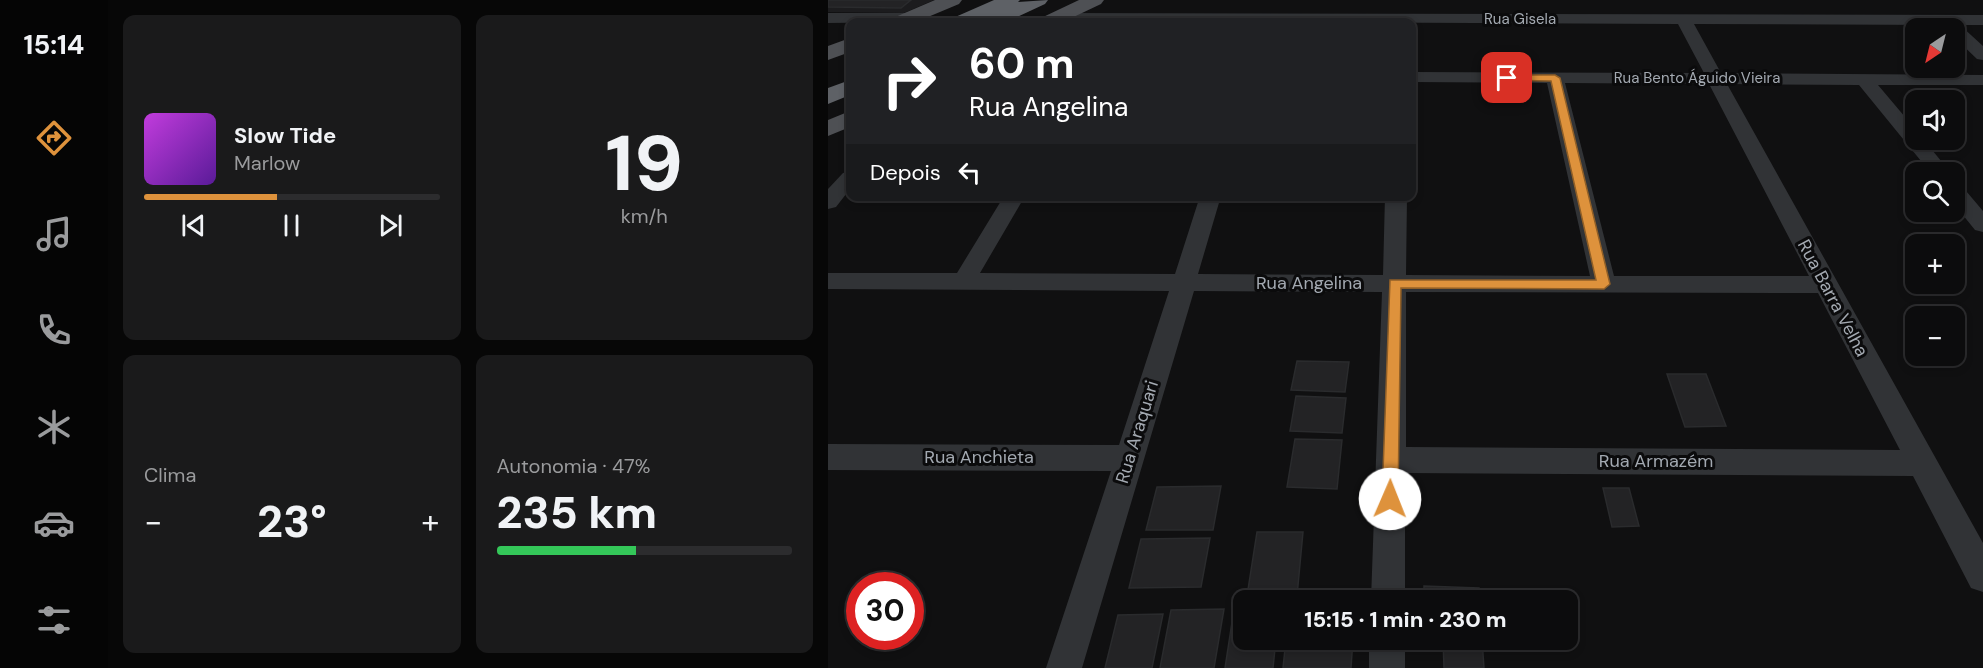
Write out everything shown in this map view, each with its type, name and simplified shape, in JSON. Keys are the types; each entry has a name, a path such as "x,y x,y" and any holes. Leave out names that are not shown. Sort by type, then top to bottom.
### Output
{"highway":[{"path":"969,18 1010,0"},
{"path":"999,18 1038,0"},
{"path":"1034,18 1053,13"},
{"path":"828,82 846,74"},
{"path":"828,97 846,89"}],"main road":[{"path":"909,18 952,0"},
{"path":"1053,13 1094,0"},
{"path":"828,54 846,46"},
{"path":"828,129 846,120"}],"street":[{"path":"1398,0 1399,18"},
{"name":"Rua Gisela","path":"1053,13 1300,18"},
{"path":"828,18 846,18"},
{"name":"Rua Barra Velha","path":"1683,19 1983,576"},
{"name":"Rua Gisela","path":"1416,20 1905,20"},
{"name":"Rua Gisela","path":"1965,20 1983,20"},
{"path":"1965,38 1983,55"},
{"name":"Rua Bento Águido Vieira","path":"1416,77 1983,80"},
{"path":"1555,78 1604,284"},
{"path":"1864,79 1932,162"},
{"path":"828,202 846,182"},
{"path":"964,281 1012,201"},
{"name":"Rua Araquari","path":"1064,668 1209,201"},
{"path":"1388,590 1396,201"},
{"path":"1965,203 1983,225"},
{"name":"Rua Angelina","path":"828,281 1826,285"},
{"name":"Rua Anchieta","path":"828,457 1129,458"},
{"name":"Rua Armazém","path":"1391,460 1922,463"},
{"path":"1387,668 1388,650"}],"shaded area":[{"path":"828,0 934,0 904,13 828,12"}],"building":[{"path":"828,0 911,0 901,8 828,7"},
{"path":"1297,361 1349,362 1345,392 1291,390"},
{"path":"1667,374 1706,374 1726,426 1685,427"},
{"path":"1296,396 1346,398 1342,433 1290,431"},
{"path":"1295,439 1342,440 1337,489 1287,487"},
{"path":"1221,486 1213,530 1146,530 1157,487"},
{"path":"1603,488 1629,488 1639,526 1612,527"},
{"path":"1257,532 1303,532 1298,590 1248,590"},
{"path":"1210,538 1201,587 1129,588 1141,539"},
{"path":"1424,586 1479,588 1479,590 1424,590"},
{"path":"1224,609 1214,668 1160,668 1171,610"},
{"path":"1163,614 1152,668 1105,668 1118,615"},
{"path":"1233,616 1233,650 1275,650 1273,668 1225,668"},
{"path":"1285,650 1352,650 1351,668 1283,668"},
{"path":"1443,650 1483,650 1484,668 1444,668"}],"route":[{"path":"1390,499 1394,283 1604,284 1555,78 1507,78"}]}
